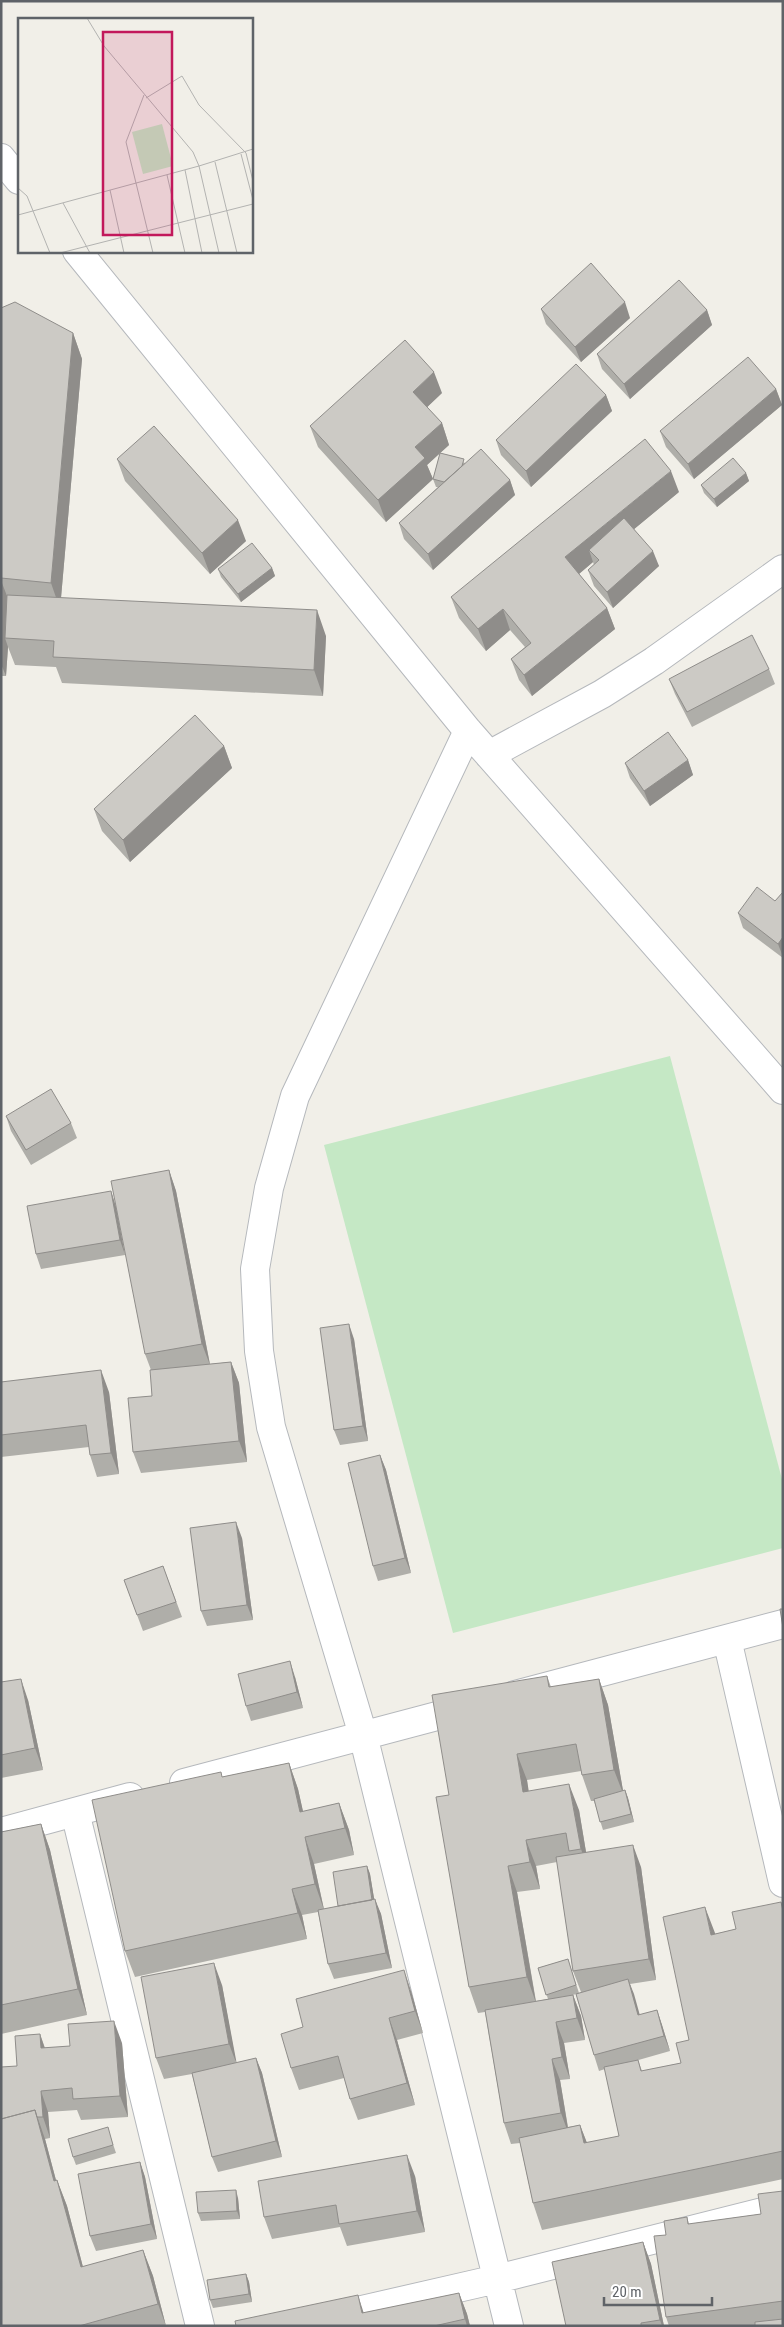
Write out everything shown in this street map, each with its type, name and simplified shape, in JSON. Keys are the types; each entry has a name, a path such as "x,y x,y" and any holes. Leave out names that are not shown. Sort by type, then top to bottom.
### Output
{"street":[{"path":"1,158 18,179"},
{"path":"78,252 468,731 783,1090"},
{"path":"490,755 610,689 654,661 783,569"},
{"path":"468,731 295,1096 269,1188 255,1269 260,1351 271,1427 363,1735 509,2326"},
{"path":"1,1832 783,1624"},
{"path":"727,1639 783,1883"},
{"path":"75,1812 200,2326"},
{"path":"292,2326 497,2279 783,2207"}],"green space":[{"path":"670,1056 783,1483 783,1548 453,1633 324,1145"}],"building":[{"path":"591,263 625,302 575,347 541,309"},
{"path":"679,280 707,310 624,384 597,354"},
{"path":"15,302 73,333 51,583 1,578 1,308"},
{"path":"405,340 434,372 413,392 442,423 415,447 425,458 378,500 310,426"},
{"path":"748,357 776,389 688,464 660,431"},
{"path":"576,364 606,395 526,471 496,440"},
{"path":"154,426 238,520 202,553 117,459"},
{"path":"645,439 671,471 565,557 607,608 524,675 511,659 531,643 503,609 478,629 451,597"},
{"path":"481,449 510,480 428,554 399,523"},
{"path":"440,453 464,459 462,466 444,482 433,479"},
{"path":"733,458 746,473 714,499 701,485"},
{"path":"624,518 653,551 607,592 588,570 599,560 589,550"},
{"path":"252,543 272,568 238,594 218,569"},
{"path":"7,595 317,610 314,670 53,657 54,641 5,638"},
{"path":"752,635 769,669 687,712 669,679"},
{"path":"195,715 224,746 123,840 94,809"},
{"path":"668,732 688,760 644,791 625,763"},
{"path":"757,887 775,901 783,892 783,937 778,944 738,913"},
{"path":"51,1089 71,1123 26,1150 6,1116"},
{"path":"169,1170 202,1344 145,1354 111,1181"},
{"path":"111,1191 120,1240 36,1254 27,1206"},
{"path":"349,1324 363,1426 334,1430 320,1328"},
{"path":"231,1362 239,1441 133,1452 128,1398 152,1396 150,1370"},
{"path":"101,1370 111,1453 90,1455 86,1425 1,1435 1,1382"},
{"path":"380,1455 405,1558 373,1566 348,1463"},
{"path":"236,1522 247,1605 201,1611 190,1528"},
{"path":"163,1566 176,1602 137,1615 124,1580"},
{"path":"780,1609 783,1609 783,1628"},
{"path":"290,1661 297,1692 246,1706 238,1674"},
{"path":"547,1676 549,1687 599,1679 614,1770 582,1775 576,1744 517,1754 523,1792 569,1784 581,1849 569,1851 566,1833 526,1840 530,1862 508,1866 527,1977 469,1987 436,1797 449,1795 432,1695"},
{"path":"21,1679 35,1748 1,1755 1,1682"},
{"path":"289,1763 300,1812 339,1803 345,1828 305,1837 315,1884 292,1889 298,1913 125,1951 92,1800 221,1772 222,1777"},
{"path":"625,1790 631,1814 600,1822 594,1799"},
{"path":"41,1824 78,1989 1,2005 1,1832"},
{"path":"633,1845 649,1959 573,1971 556,1857"},
{"path":"367,1866 372,1900 338,1906 333,1872"},
{"path":"375,1899 386,1953 328,1964 318,1910"},
{"path":"781,1902 783,1911 783,2151 533,2203 519,2138 580,2125 584,2143 619,2136 604,2067 638,2060 641,2071 681,2063 676,2043 689,2040 663,1917 705,1907 711,1935 736,1929 732,1912"},
{"path":"568,1959 576,1985 546,1995 538,1968"},
{"path":"214,1963 229,2044 156,2058 141,1977"},
{"path":"404,1970 415,2011 389,2018 407,2083 350,2099 338,2056 291,2068 281,2034 303,2027 296,1999"},
{"path":"628,1979 638,2015 657,2010 664,2036 594,2055 576,1994"},
{"path":"573,1995 577,2018 556,2022 562,2057 552,2059 561,2113 504,2123 485,2010"},
{"path":"114,2021 120,2096 73,2099 72,2088 41,2091 43,2117 37,2117 35,2110 1,2119 1,2067 17,2066 15,2036 40,2034 41,2048 70,2046 68,2024"},
{"path":"256,2058 276,2141 212,2157 192,2073"},
{"path":"35,2110 54,2181 57,2180 81,2267 143,2250 158,2304 79,2326 1,2326 1,2119"},
{"path":"108,2127 113,2145 73,2157 68,2139"},
{"path":"407,2155 417,2211 339,2224 336,2205 264,2217 258,2181"},
{"path":"140,2162 151,2224 90,2236 78,2174"},
{"path":"236,2190 237,2211 198,2213 196,2192"},
{"path":"783,2191 783,2301 666,2317 654,2236 666,2235 664,2221 687,2217 688,2224 761,2214 758,2194"},
{"path":"643,2242 660,2320 641,2323 641,2326 566,2326 552,2262"},
{"path":"246,2274 249,2294 210,2300 207,2280"},
{"path":"459,2293 465,2319 434,2326 236,2326 235,2321 358,2295 362,2313"},
{"path":"783,2319 783,2326 755,2326 755,2322"}]}
